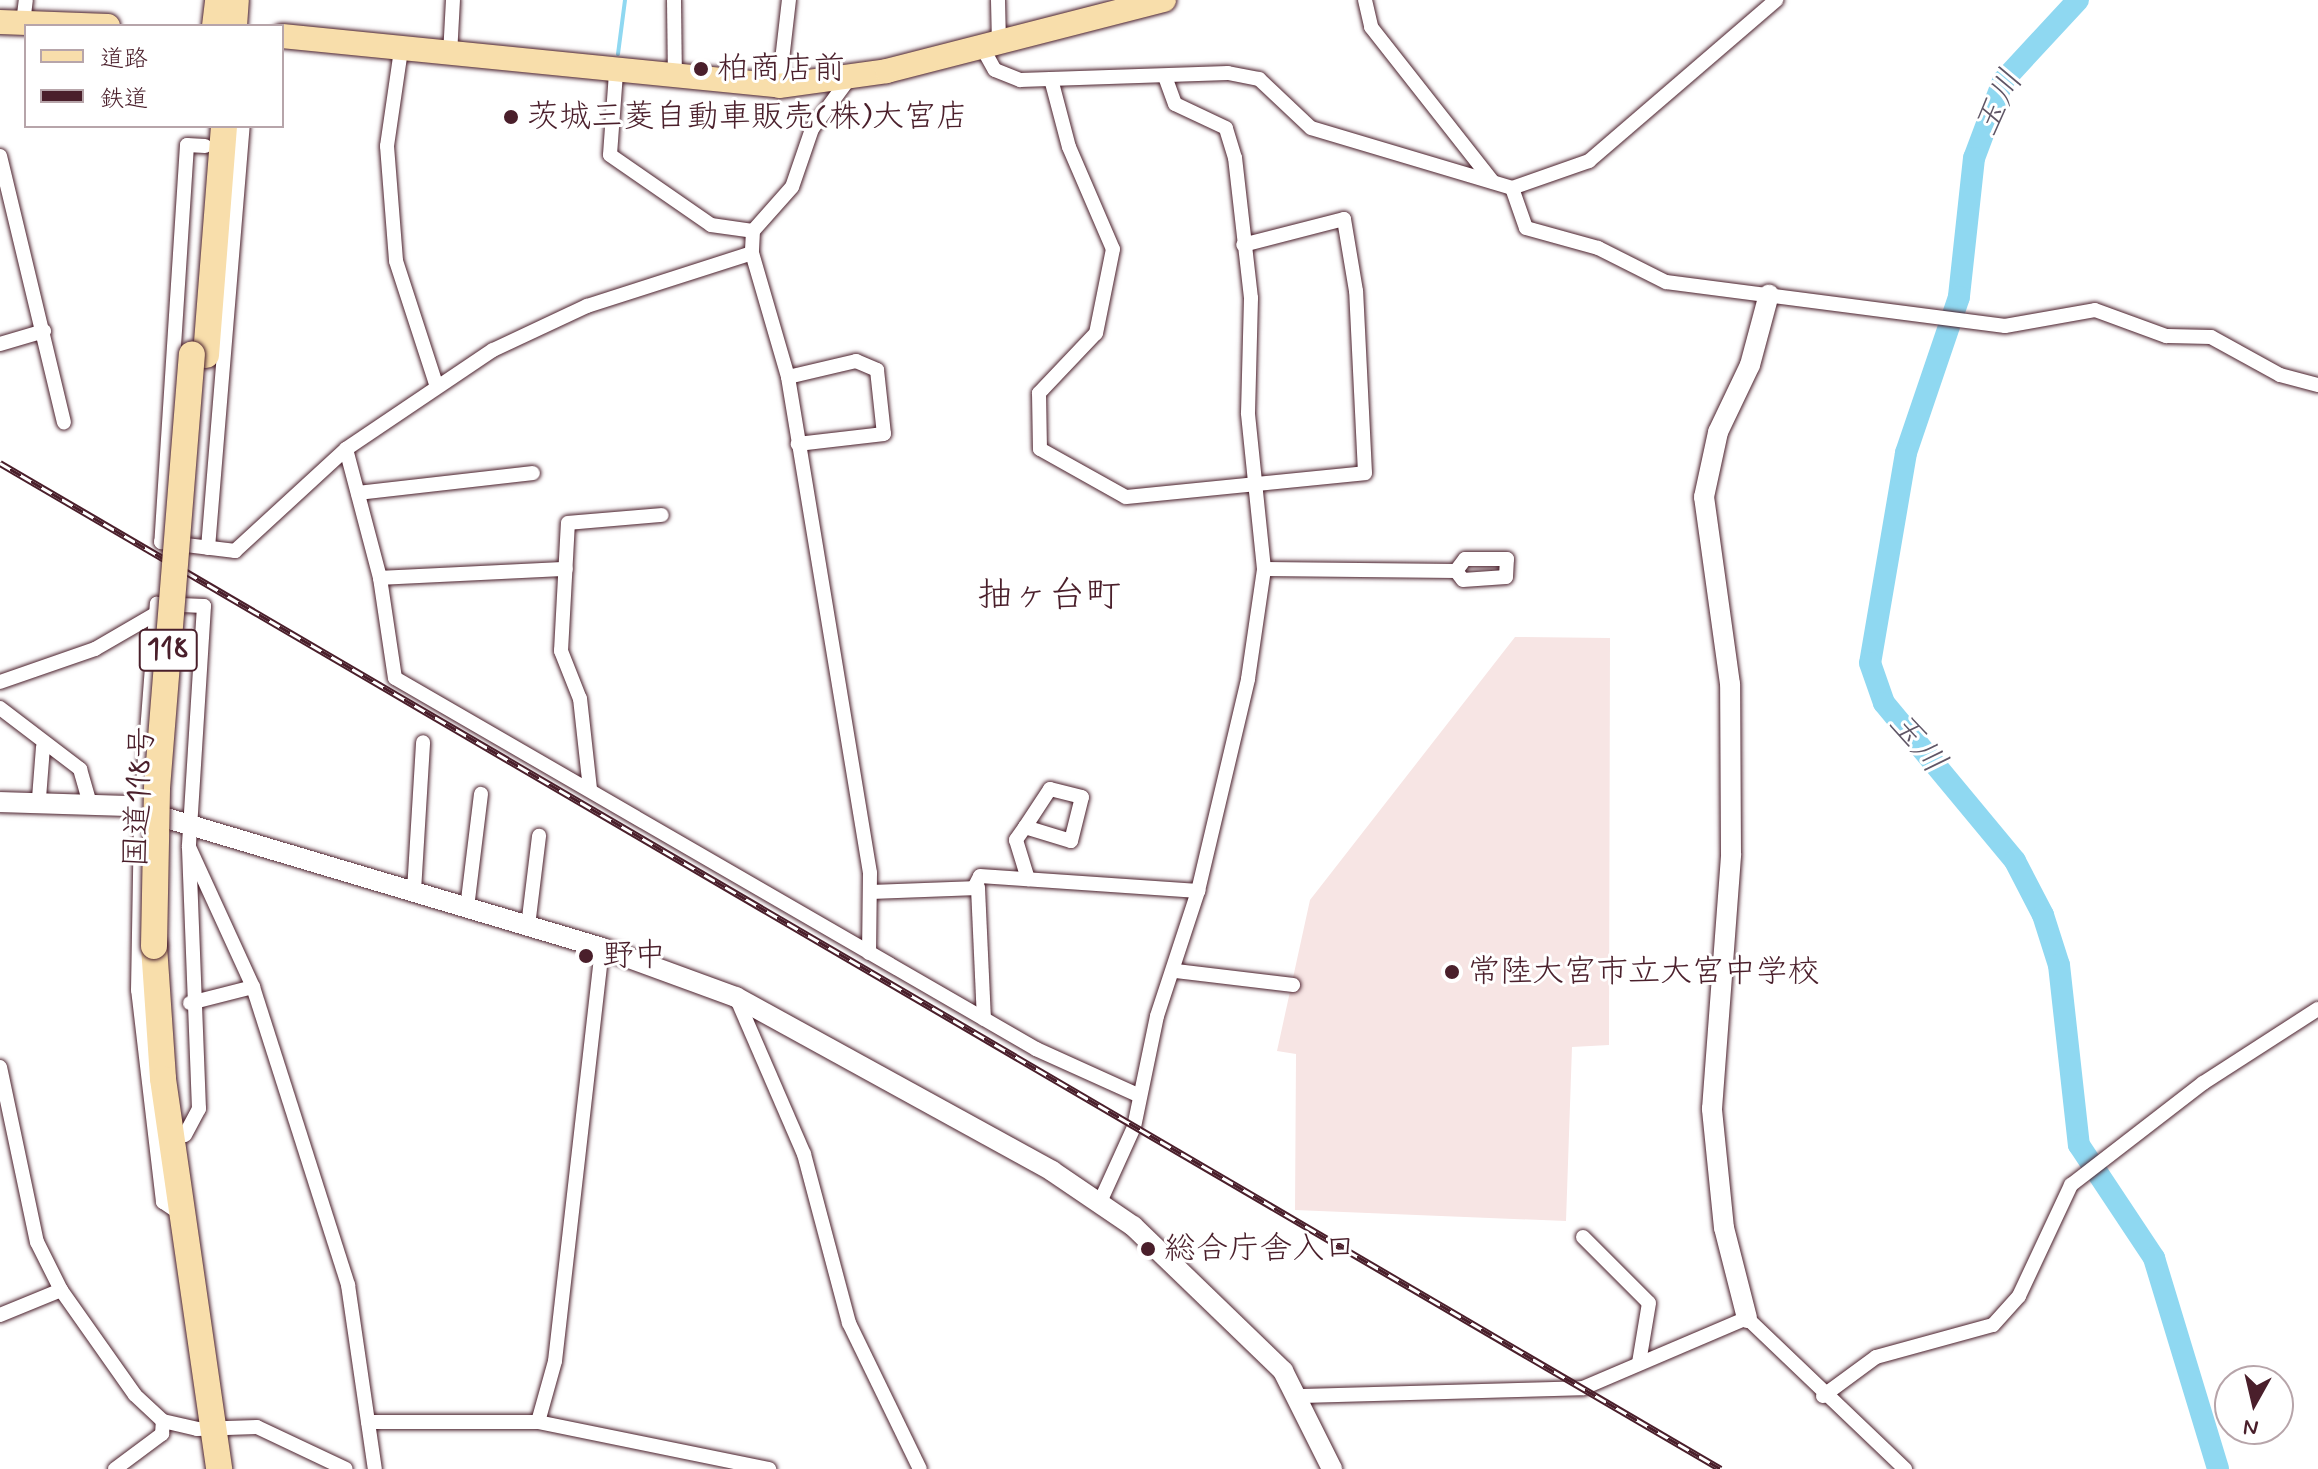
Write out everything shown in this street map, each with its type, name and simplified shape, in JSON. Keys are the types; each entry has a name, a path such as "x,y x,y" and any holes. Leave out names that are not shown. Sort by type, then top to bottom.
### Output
{"highway":[{"path":"215,24 218,0"},
{"path":"234,24 236,0"},
{"name":"国道118号","path":"199,355 224,128"},
{"name":"国道118号","path":"206,136 199,355 162,947 181,1214 221,1429 236,1469"},
{"name":"国道118号","path":"162,947 221,1429 219,1469"}],"main road":[{"path":"284,36 675,79 779,86 848,80 1164,0"},
{"path":"16,15 91,24"}],"street":[{"path":"450,55 453,0"},
{"path":"674,0 675,79"},
{"path":"779,86 789,0"},
{"path":"998,0 990,45 1006,77 1259,79 1311,128 1512,188 1589,161 1776,0"},
{"path":"1365,0 1371,27 1493,182"},
{"path":"401,50 387,146 396,261 436,384"},
{"path":"616,73 610,155 711,225 753,231"},
{"path":"1100,1202 1134,1127 1138,1095 1198,891 1248,679 1264,569 1243,245 1226,128 1175,104 1165,77"},
{"path":"1051,79 1069,147 1113,249 1096,333 1039,393 1040,449 1126,497 1258,488 1365,473 1356,291 1344,219 1243,245"},
{"path":"848,80 812,129 792,187 753,231 752,253 788,377 871,892 869,953"},
{"path":"208,548 243,128"},
{"path":"206,136 187,145 161,542 235,551 346,449 436,384 539,325 752,253"},
{"path":"0,156 64,422"},
{"path":"1512,188 1526,228 1598,248 1666,282 1918,311 2005,326 2095,310 2166,336 2211,337 2280,375 2318,385"},
{"path":"1769,294 1750,365 1718,432 1704,497 1730,684 1731,854 1714,1137 1724,1228 1747,1318 1823,1396 1905,1469"},
{"path":"0,344 44,331"},
{"path":"788,377 856,361 877,370 884,434 798,444"},
{"path":"346,449 380,578 395,678 984,1019 1138,1095"},
{"path":"358,493 533,473"},
{"path":"590,789 580,699 561,651 568,523 662,515"},
{"path":"380,578 566,569"},
{"path":"1264,569 1456,571"},
{"path":"181,1214 163,1202 145,1081 141,810 157,604 204,606 188,825 190,1003 199,1109 185,1135"},
{"path":"0,682 95,649 157,613"},
{"path":"0,708 43,747 80,769 89,801"},
{"path":"414,891 423,742"},
{"path":"39,798 43,747"},
{"path":"467,908 481,794"},
{"path":"0,802 39,798 89,801 141,810 602,948 736,997 1100,1202 1235,1317 1300,1396 1332,1469"},
{"path":"1025,827 1016,840 1028,879"},
{"path":"528,926 539,836"},
{"path":"189,847 253,987 348,1285 375,1469"},
{"path":"984,1019 974,888 980,876 1198,891"},
{"path":"871,892 974,888"},
{"path":"538,1422 555,1361 602,948"},
{"path":"1176,971 1293,985"},
{"path":"190,1003 253,987"},
{"path":"736,997 804,1154 849,1323 920,1469"},
{"path":"1823,1396 1876,1357 1993,1325 2019,1296 2071,1185 2123,1145 2318,1009"},
{"path":"2,1076 37,1242 61,1290 135,1395 163,1421 221,1429 257,1427 337,1468"},
{"path":"1583,1237 1649,1303 1639,1363"},
{"path":"0,1315 61,1290"},
{"path":"1300,1396 1560,1391 1639,1363 1747,1318"},
{"path":"115,1469 142,1454 162,1434 163,1421"},
{"path":"368,1422 538,1422 769,1469"}],"shaded area":[{"name":"常陸大宮市立大宮中学校","path":"1515,637 1610,638 1609,1045 1572,1047 1566,1221 1295,1210 1296,1054 1277,1051 1310,900"}],"waterway":[{"path":"618,54 625,0"},
{"name":"玉川","path":"2078,0 2003,81 1974,158 1959,297 1906,453 1870,663 1884,703 2015,861 2043,915 2059,965 2079,1145 2154,1258 2218,1469"}],"railway":[{"path":"0,463 1721,1469"}],"place":[{"name":"柏商店前","path":"701,69"},
{"name":"茨城三菱自動車販売(株)大宮店","path":"511,117"},
{"name":"野中","path":"586,956"},
{"name":"常陸大宮市立大宮中学校","path":"1452,972"},
{"name":"総合庁舎入口","path":"1148,1249"}],"district":[{"name":"抽ヶ台町","path":"1049,597"}]}
